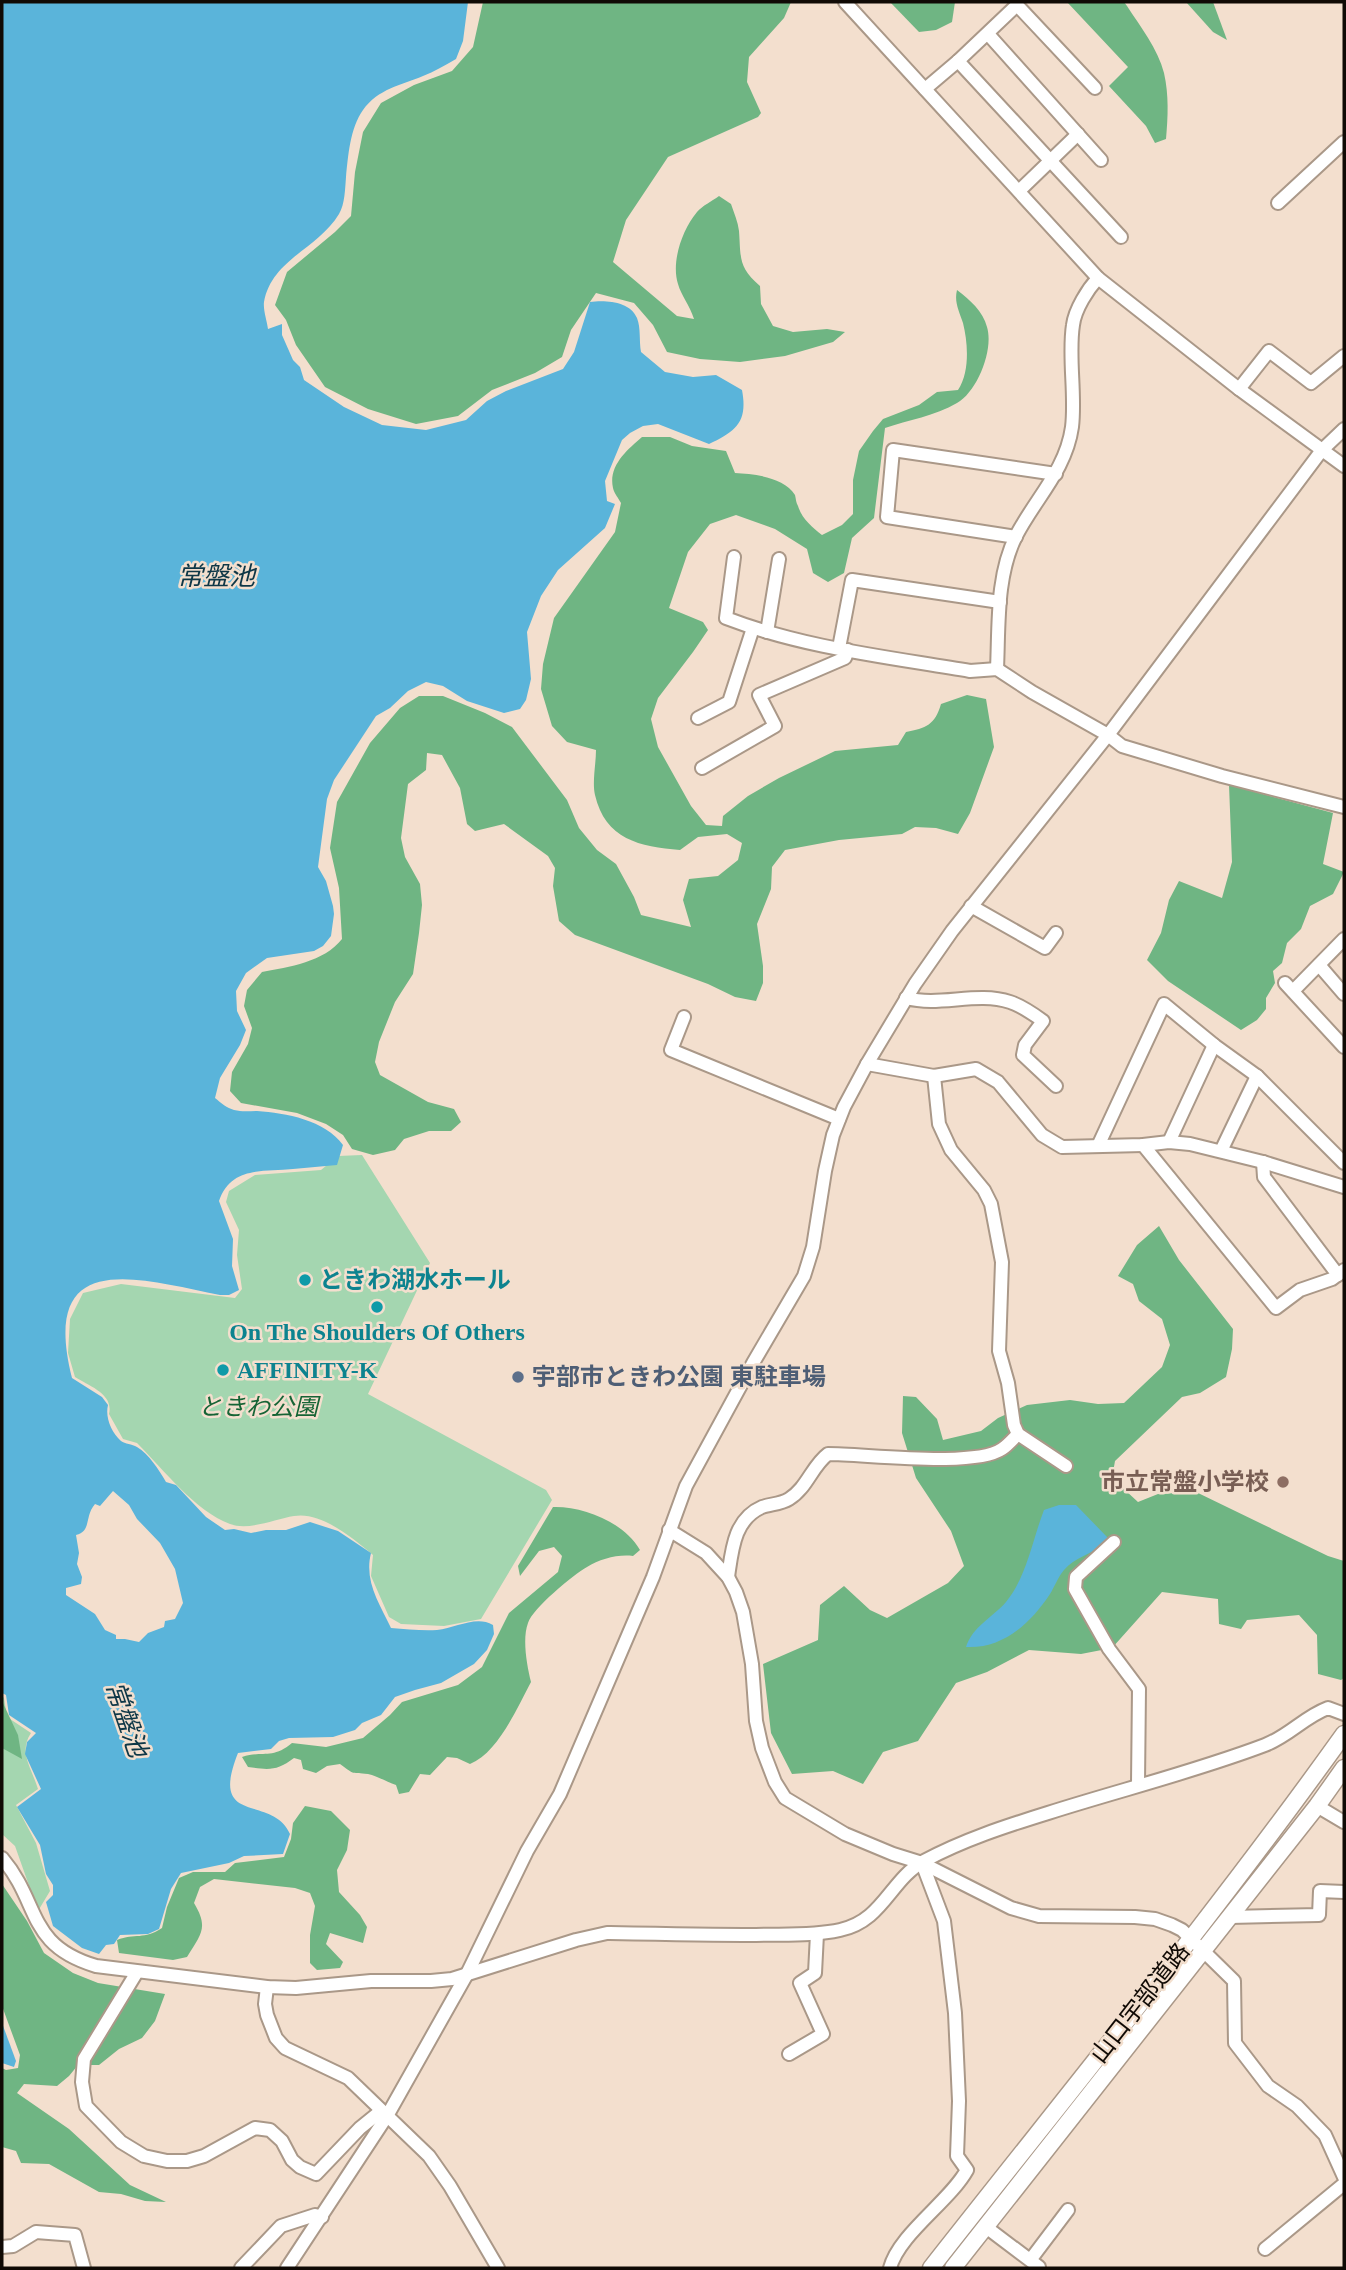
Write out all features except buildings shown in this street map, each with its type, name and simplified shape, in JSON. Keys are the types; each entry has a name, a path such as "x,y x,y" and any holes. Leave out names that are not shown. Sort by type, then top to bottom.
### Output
{"main road":[{"name":"山口宇部道路","path":"953,2268 1197,1944 1344,1734"},
{"name":"山口宇部道路","path":"931,2268 1197,1944 1230,1917 1344,1768"}],"street":[{"path":"845,2 1098,278 1239,389 1344,466"},
{"path":"925,89 1017,5 1095,88"},
{"path":"988,33 1101,160"},
{"path":"958,61 1121,237"},
{"path":"1019,191 1078,134"},
{"path":"1278,203 1344,142"},
{"path":"997,668 1003,577 1016,537 1056,474 1066,452 1072,426 1073,323 1090,287 1098,278"},
{"path":"1239,389 1269,351 1311,383 1344,356"},
{"path":"287,2268 322,2217 467,1974 527,1851 560,1794 653,1577 692,1474 804,1276 813,1247 829,1152 839,1119 867,1064 906,998 971,906 1108,735 1322,450 1344,429"},
{"path":"1016,537 887,517 893,450 1056,474"},
{"path":"734,557 726,618 803,642 970,671 997,668 1122,746 1222,776 1259,783 1344,807"},
{"path":"767,632 779,559"},
{"path":"702,768 775,726 759,695 845,658 843,649 852,580 1000,601"},
{"path":"698,718 729,702 753,628"},
{"path":"971,906 1045,948 1056,933"},
{"path":"1344,939 1318,965 1289,987 1344,1047"},
{"path":"1318,965 1344,994"},
{"path":"906,998 929,1002 1006,1000 1022,1006 1043,1021 1025,1045 1023,1055 1056,1086"},
{"path":"1098,1146 1164,1004 1214,1045 1258,1076 1344,1163"},
{"path":"684,1017 671,1051 839,1119"},
{"path":"1168,1142 1214,1045"},
{"path":"867,1064 934,1076 976,1069 998,1082 1042,1135 1062,1147 1168,1142 1221,1151 1344,1187"},
{"path":"934,1076 939,1124 947,1142 984,1190 991,1204 1002,1262 999,1350 1008,1383 1014,1425 1018,1434 1066,1466"},
{"path":"1221,1151 1258,1076"},
{"path":"1143,1145 1276,1308 1300,1290 1341,1273 1264,1177 1264,1162"},
{"path":"728,1577 733,1546 740,1526 749,1514 764,1506 788,1500 801,1489 821,1459 828,1454 970,1458 1001,1450 1018,1434"},
{"path":"669,1530 706,1553 728,1577 743,1612 752,1664 756,1721 762,1748 775,1782 785,1798 845,1834 922,1863 1011,1908 1039,1916 1155,1919 1182,1930 1234,1981 1236,2042 1268,2086 1297,2106 1325,2135 1344,2177"},
{"path":"1114,1542 1076,1577 1075,1589 1109,1649 1139,1689 1138,1784"},
{"path":"2,1858 15,1875 40,1928 58,1948 82,1962 137,1972 267,1987 296,1988 371,1981 452,1979 576,1940 607,1933 817,1934 857,1926 873,1914 922,1863 1006,1826 1268,1744 1311,1714 1328,1708 1344,1713"},
{"path":"1317,1806 1344,1822"},
{"path":"890,2268 903,2245 961,2182 967,2170 957,2156 960,2101 956,2025 944,1921 922,1863"},
{"path":"1230,1917 1319,1915 1320,1891 1344,1892"},
{"path":"789,2054 823,2034 800,1983 815,1973 817,1934"},
{"path":"137,1972 84,2059 82,2082 86,2106 121,2142 144,2156 167,2161 187,2161 204,2156 255,2129 270,2130 282,2141 292,2160 316,2174 360,2128 384,2114"},
{"path":"267,1987 265,2004 276,2038 285,2048 348,2078 429,2156 450,2186 498,2268"},
{"path":"1265,2249 1344,2183"},
{"path":"986,2227 1035,2263 1068,2210"},
{"path":"241,2268 281,2226 315,2215 322,2217"},
{"path":"2,2247 13,2246 36,2232 75,2235 84,2268"}],"green space":[{"path":"483,2 791,2 784,18 749,57 747,82 761,113 758,117 668,157 626,220 613,262 677,316 694,319 678,284 677,256 692,219 719,196 731,204 738,228 742,262 760,286 761,304 773,326 793,332 827,329 845,332 833,342 785,356 740,362 700,359 667,352 653,325 634,303 596,293 571,330 562,357 535,373 492,390 458,416 416,424 368,409 325,387 296,345 286,320 275,305 287,272 351,216 355,172 363,132 381,103 414,85 452,71 473,47"},
{"path":"890,2 955,2 952,22 936,30 919,32"},
{"path":"1067,2 1124,2 1127,6 1153,47 1164,73 1168,106 1166,139 1155,143 1146,126 1109,86 1128,67"},
{"path":"1186,2 1213,2 1227,40 1213,32"},
{"path":"957,290 979,311 987,327 988,347 982,370 971,390 957,403 931,415 885,428 874,518 852,538 844,573 828,582 813,573 807,549 775,529 736,515 710,524 688,552 669,608 703,622 708,630 658,698 651,719 658,747 691,806 706,825 722,826 723,816 748,796 835,751 898,745 906,732 924,727 933,721 941,704 967,695 986,699 994,747 970,813 958,834 936,828 915,827 902,834 839,840 785,850 772,867 771,889 757,924 763,983 756,1001 735,997 708,984 575,935 559,921 553,886 555,868 548,856 504,824 475,831 467,824 460,788 442,755 427,753 426,770 408,784 401,838 405,857 420,884 422,905 413,974 395,1002 379,1042 375,1062 380,1075 428,1102 454,1109 461,1122 451,1131 429,1131 404,1139 395,1150 373,1155 352,1149 343,1135 326,1124 297,1113 241,1103 230,1091 232,1072 248,1044 252,1028 244,1006 247,990 262,972 316,958 335,947 342,939 339,888 330,848 337,802 370,743 400,708 419,696 443,696 512,727 567,800 579,828 597,850 616,864 641,915 691,927 683,900 689,879 718,876 738,860 742,843 727,834 698,837 680,850 638,843 616,831 600,810 595,795 596,750 567,742 552,726 541,689 543,664 554,618 615,532 621,503 613,488 613,473 625,453 642,437 670,437 692,446 726,451 735,473 751,474 784,484 795,495 805,519 822,535 842,525 853,514 853,480 859,451 883,419 919,405 937,392 958,390 962,383 967,348 957,303"},
{"path":"1229,785 1333,813 1323,864 1344,872 1333,894 1310,906 1301,929 1287,943 1282,963 1273,971 1275,983 1266,998 1266,1009 1257,1020 1241,1030 1168,981 1147,960 1161,933 1169,900 1179,881 1222,898 1232,862"},
{"name":"ときわ公園","path":"362,1155 430,1263 368,1394 546,1490 552,1500 481,1619 444,1626 401,1624 389,1617 371,1576 373,1555 326,1522 294,1516 262,1524 237,1526 204,1510 180,1489 137,1443 123,1439 109,1414 108,1401 99,1391 75,1377 68,1353 70,1319 83,1293 121,1284 235,1298 242,1289 237,1255 239,1230 226,1202 229,1191 255,1175 321,1170 338,1156"},
{"path":"1159,1226 1179,1260 1233,1329 1232,1349 1226,1377 1200,1393 1182,1397 1115,1461 1112,1478 1138,1502 1158,1494 1196,1492 1328,1556 1344,1561 1344,1678 1341,1680 1318,1674 1317,1635 1299,1615 1247,1620 1241,1629 1219,1624 1218,1599 1162,1592 1112,1648 1081,1654 1029,1650 987,1672 956,1683 918,1741 883,1752 863,1784 833,1771 792,1774 771,1733 763,1664 818,1640 820,1605 844,1586 870,1610 887,1618 948,1583 964,1566 951,1531 916,1478 902,1433 903,1396 916,1397 937,1419 943,1440 981,1431 998,1418 1027,1405 1070,1400 1098,1404 1124,1403 1162,1367 1170,1345 1162,1319 1139,1301 1133,1284 1118,1276 1137,1245"},
{"path":"553,1507 577,1509 602,1518 624,1531 640,1550 633,1556 609,1558 587,1567 537,1609 526,1629 525,1644 531,1682 506,1729 480,1758 470,1764 447,1757 430,1775 420,1774 409,1792 399,1794 396,1785 371,1775 354,1773 340,1764 327,1766 316,1773 303,1769 301,1760 294,1758 272,1768 248,1767 242,1757 273,1753 292,1743 326,1747 363,1738 402,1702 458,1685 482,1667 509,1613 558,1572 562,1556 554,1547 539,1551 520,1576 518,1566"},
{"path":"2,1696 7,1717 31,1733 27,1740 26,1754 38,1789 16,1805 36,1843 50,1891 38,1911 15,1846 2,1834"},
{"path":"2,1701 18,1735 22,1759 2,1748"},
{"path":"305,1806 331,1811 350,1830 347,1850 337,1870 339,1892 367,1927 363,1943 330,1933 326,1944 343,1962 340,1968 317,1970 310,1963 310,1935 315,1906 310,1893 295,1888 214,1879 200,1887 194,1903 202,1925 187,1957 173,1960 119,1953 117,1940 150,1934 162,1928 179,1878 193,1872 225,1872 235,1863 284,1857 291,1839 293,1823"},
{"path":"2,1884 27,1921 44,1953 73,1973 98,1983 165,1994 155,2021 142,2038 119,2049 99,2065 78,2065 57,2086 24,2084 17,2093 69,2129 130,2185 166,2202 145,2201 121,2194 99,2192 49,2164 21,2163 16,2151 2,2147 2,2068 18,2068 20,2055 2,2006"}],"water":[{"name":"常盤池","path":"2,2 468,2 463,41 456,59 383,92 363,110 350,143 341,210 320,236 276,275 264,302 268,329 282,324 282,335 293,360 300,367 304,380 344,407 382,425 426,430 466,420 487,401 506,391 563,369 574,352 590,302 616,303 634,312 639,326 641,352 665,372 693,377 716,375 742,390 741,418 733,430 709,444 658,424 643,426 622,440 605,481 607,501 615,504 605,528 558,570 541,596 527,632 531,679 526,700 520,709 504,713 467,701 443,686 426,682 408,691 390,708 376,716 334,780 327,799 318,867 326,881 333,906 331,936 323,946 314,951 267,958 246,973 236,991 237,1011 246,1030 220,1078 215,1098 234,1110 292,1116 326,1129 343,1145 337,1165 249,1173 231,1182 224,1190 219,1201 233,1239 232,1266 239,1290 229,1295 220,1295 157,1282 128,1279 103,1281 82,1290 70,1307 65,1336 72,1378 102,1397 108,1405 108,1419 117,1437 146,1454 166,1482 176,1485 206,1517 225,1530 251,1533 286,1530 310,1522 338,1531 371,1553 371,1582 391,1628 437,1630 480,1621 493,1625 494,1634 487,1650 474,1664 441,1683 395,1697 381,1715 362,1723 355,1730 333,1737 289,1738 279,1741 271,1749 238,1753 231,1776 231,1792 237,1801 281,1822 290,1834 283,1854 244,1856 229,1863 181,1873 171,1889 159,1929 148,1934 120,1935 114,1944 106,1945 99,1954 82,1948 53,1926 46,1902 53,1895 53,1885 46,1874 40,1845 17,1807 41,1789 25,1754 27,1742 36,1733 9,1715 6,1695 2,1693","holes":["113,1491 129,1505 137,1519 160,1543 175,1569 183,1603 175,1619 165,1621 164,1627 148,1633 139,1642 116,1639 116,1635 105,1630 95,1614 66,1595 66,1588 81,1584 76,1535 86,1527 95,1504 100,1506"]},
{"path":"1059,1505 1076,1505 1108,1538 1107,1545 1068,1566 1034,1615 1015,1632 992,1644 966,1647 973,1633 1001,1608 1013,1592 1024,1570 1044,1510"},
{"path":"2,2023 16,2061 14,2067 2,2063"}],"place":[{"name":"ときわ湖水ホール","path":"305,1280"},
{"name":"On The Shoulders Of Others","path":"377,1307"},
{"name":"AFFINITY-K","path":"223,1370"},
{"name":"宇部市ときわ公園 東駐車場","path":"518,1377"},
{"name":"市立常盤小学校","path":"1283,1482"}]}
